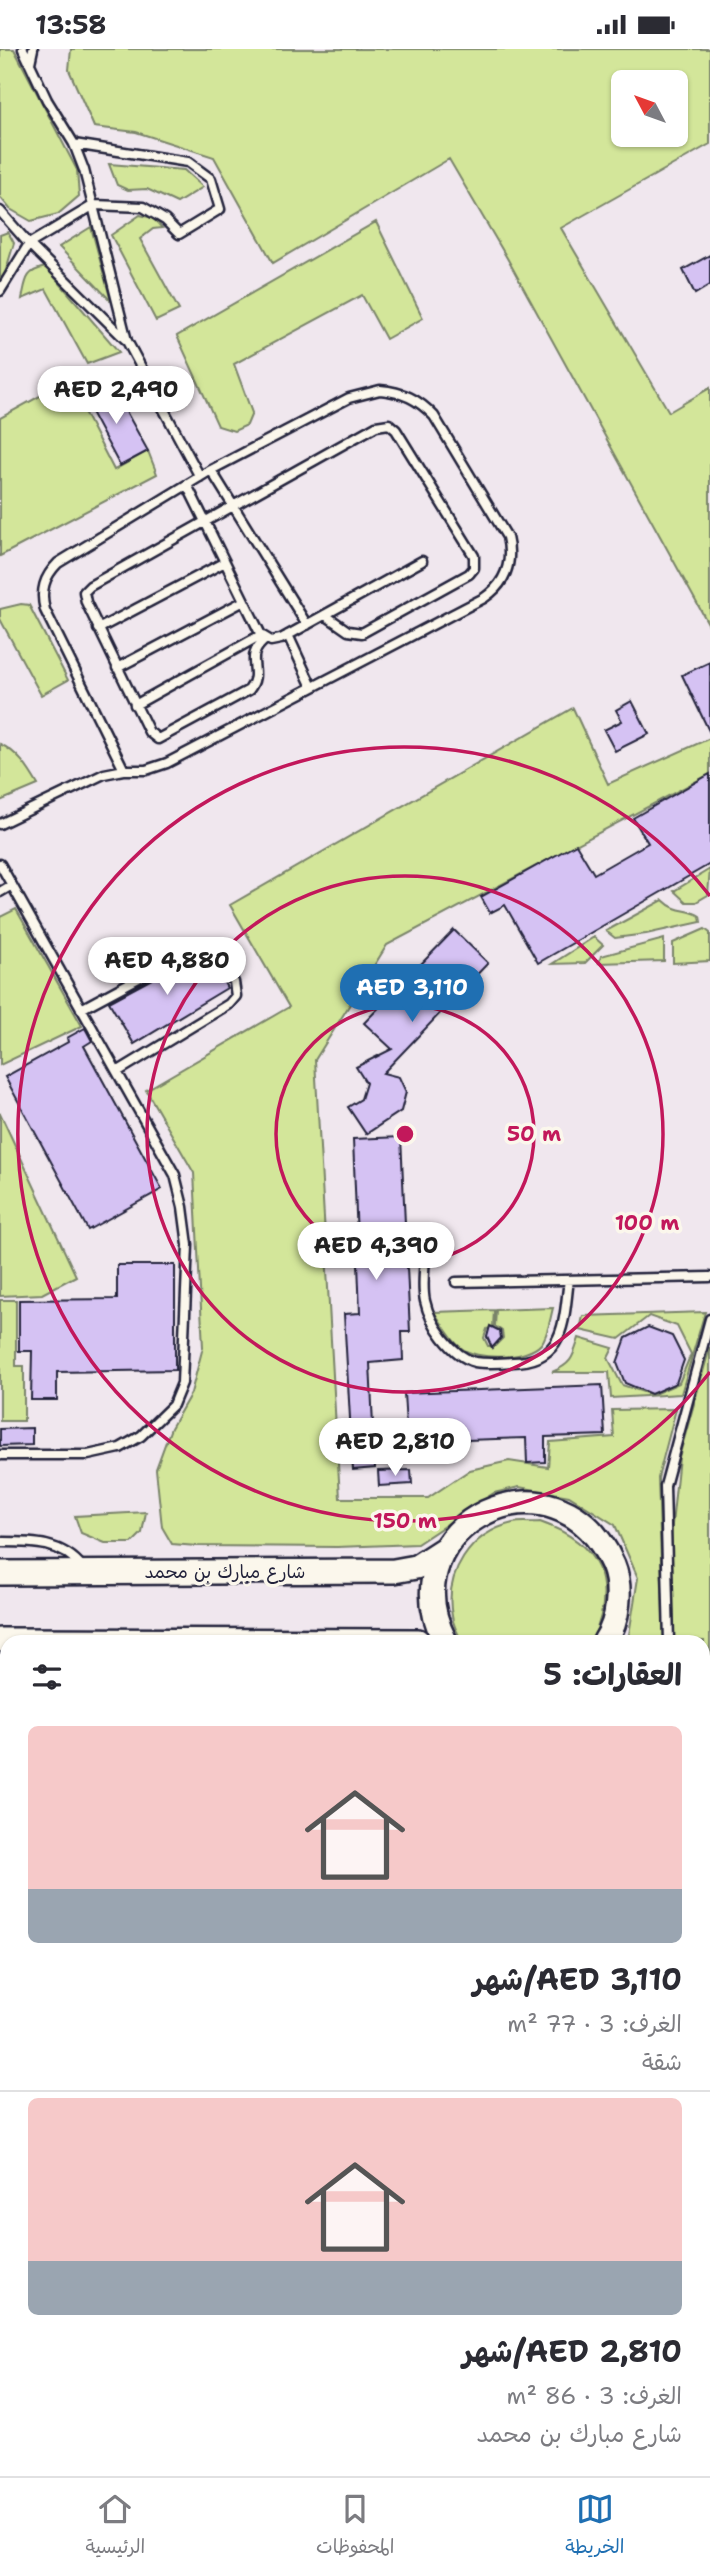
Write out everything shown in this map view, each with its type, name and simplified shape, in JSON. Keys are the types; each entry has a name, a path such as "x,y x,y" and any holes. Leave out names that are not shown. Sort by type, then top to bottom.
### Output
{"street":[{"path":"442,1635 437,1626 432,1600 435,1573 444,1549 465,1524 492,1508 523,1502 554,1506 582,1521 604,1544 616,1573 618,1604 609,1635"},
{"name":"شارع مبارك بن محمد","path":"0,1573 394,1571 416,1567 444,1549"}],"lane":[{"path":"23,49 47,100 74,144 94,205 127,341 200,477"},
{"path":"30,63 33,49"},
{"path":"0,291 29,244 94,205 143,207 179,233 220,209 211,179 188,162 74,144"},
{"path":"0,211 29,244 127,341"},
{"path":"0,824 104,774 157,768 492,592 500,585 509,567 507,537 434,416 424,405 395,391 372,391 349,398 211,470 58,563 51,570 43,589 45,610 124,770"},
{"path":"264,637 253,652 255,677 249,690 162,739 150,736 84,597 86,588 380,424 389,424 396,430 474,556 474,568 469,574 362,633 348,631 325,615"},
{"path":"211,470 307,625"},
{"path":"187,485 264,637 276,641 422,561"},
{"path":"99,629 225,562"},
{"path":"117,667 244,601"},
{"path":"288,635 312,687"},
{"path":"135,705 264,637"},
{"path":"0,864 175,1175 188,1245 182,1383 173,1405 141,1436 120,1448 88,1455 0,1455"},
{"path":"0,892 12,885"},
{"path":"81,1009 202,944 212,947 234,982 236,996 229,1004 117,1072"},
{"path":"425,1258 423,1289 428,1311 457,1353 474,1361 524,1362 534,1360 550,1349 560,1333 569,1280"},
{"path":"456,1282 710,1277"},
{"path":"669,1635 665,1486 710,1319"},
{"path":"0,1542 47,1544 70,1555 87,1573"}],"green space":[{"path":"0,49 14,49 77,170 79,196 58,214 31,221 10,209 0,197"},
{"path":"71,49 710,49 710,144 561,228 669,412 710,388 710,627 507,258 449,159 273,263 214,157 136,132 94,127 69,70"},
{"path":"109,164 184,170 203,187 177,203 147,189 128,190 117,185"},
{"path":"140,215 153,218 162,228 153,229 140,239 179,310 156,321 111,235"},
{"path":"376,222 423,318 386,339 362,295 234,364 252,413 247,425 234,431 218,426 177,336"},
{"path":"91,227 111,301 59,247"},
{"path":"8,232 14,243 0,290 0,235"},
{"path":"46,267 119,352 87,364 46,289 22,299 30,274"},
{"path":"87,370 107,381 79,402 114,470 148,451 157,474 0,556 0,418"},
{"path":"29,605 68,680 41,695 0,619 0,609"},
{"path":"573,708 608,784 710,738 710,774 387,945 315,1060 340,1498 428,1498 470,1470 509,1461 548,1467 550,1442 614,1437 612,1410 676,1409 658,1478 664,1635 629,1635 638,1578 615,1525 569,1496 519,1487 494,1493 417,1544 337,1547 172,1544 162,1527 156,1469 171,1428 191,1393 203,1347 194,1173 146,1090 289,1007 230,905"},
{"path":"0,744 17,756 38,785 0,801"},
{"path":"710,869 708,895 696,902 686,902 674,891"},
{"path":"663,900 673,907 700,916 701,922 615,938 606,931"},
{"path":"16,909 82,1026 0,1065 0,917"},
{"path":"705,929 710,933 710,961 673,963 673,943"},
{"path":"594,937 603,945 585,963 552,964"},
{"path":"664,939 664,961 599,963 601,956"},
{"path":"0,1113 76,1276 42,1294 0,1296"},
{"path":"0,1300 16,1300 16,1366 24,1366 24,1421 0,1421"},
{"path":"553,1308 541,1344 525,1353 501,1357 467,1352 449,1335 434,1312 494,1310 493,1327 487,1329 484,1338 488,1346 495,1346 503,1338 502,1331 495,1326 496,1310"},
{"path":"705,1312 681,1394 611,1398 609,1372 552,1372 571,1359 579,1338 613,1348 608,1358 622,1385 652,1395 679,1383 691,1354 677,1326 649,1316 619,1339 580,1330 583,1316"},
{"path":"710,1347 710,1635 669,1635 668,1563 679,1457"},
{"path":"146,1512 142,1533 132,1543 105,1543 81,1533 75,1516"},
{"path":"516,1522 540,1522 561,1531 577,1541 590,1554 603,1583 600,1620 594,1635 459,1635 453,1623 451,1600 456,1571 463,1558 484,1536"}],"building":[{"path":"710,255 710,285 695,294 683,270"},
{"path":"112,386 148,451 120,466 85,401"},
{"path":"710,662 710,733 682,675"},
{"path":"632,701 649,734 615,751 604,730 622,721 616,710"},
{"path":"710,774 710,864 538,963 505,905 490,913 481,897 576,844 594,874 648,843 633,818"},
{"path":"454,930 488,963 383,1073 399,1077 406,1092 401,1111 366,1134 348,1107 361,1099 366,1083 356,1067 392,1049 364,1023"},
{"path":"200,953 209,969 215,966 227,988 134,1044 109,1002"},
{"path":"85,1028 92,1041 84,1046 162,1189 88,1230 5,1077 68,1042 67,1038"},
{"path":"401,1137 410,1332 402,1332 403,1360 370,1363 375,1468 353,1470 344,1314 360,1313 353,1139"},
{"path":"117,1265 175,1265 175,1370 57,1372 57,1400 31,1400 32,1351 19,1351 19,1300 117,1299"},
{"path":"490,1326 500,1331 501,1338 492,1348 487,1337"},
{"path":"648,1327 672,1336 684,1360 676,1383 651,1394 625,1383 617,1363 626,1338"},
{"path":"602,1385 605,1435 545,1437 545,1462 527,1463 526,1438 407,1442 404,1393"},
{"path":"32,1428 32,1445 0,1446 0,1429"},
{"path":"411,1470 412,1484 379,1486 378,1471"}]}
